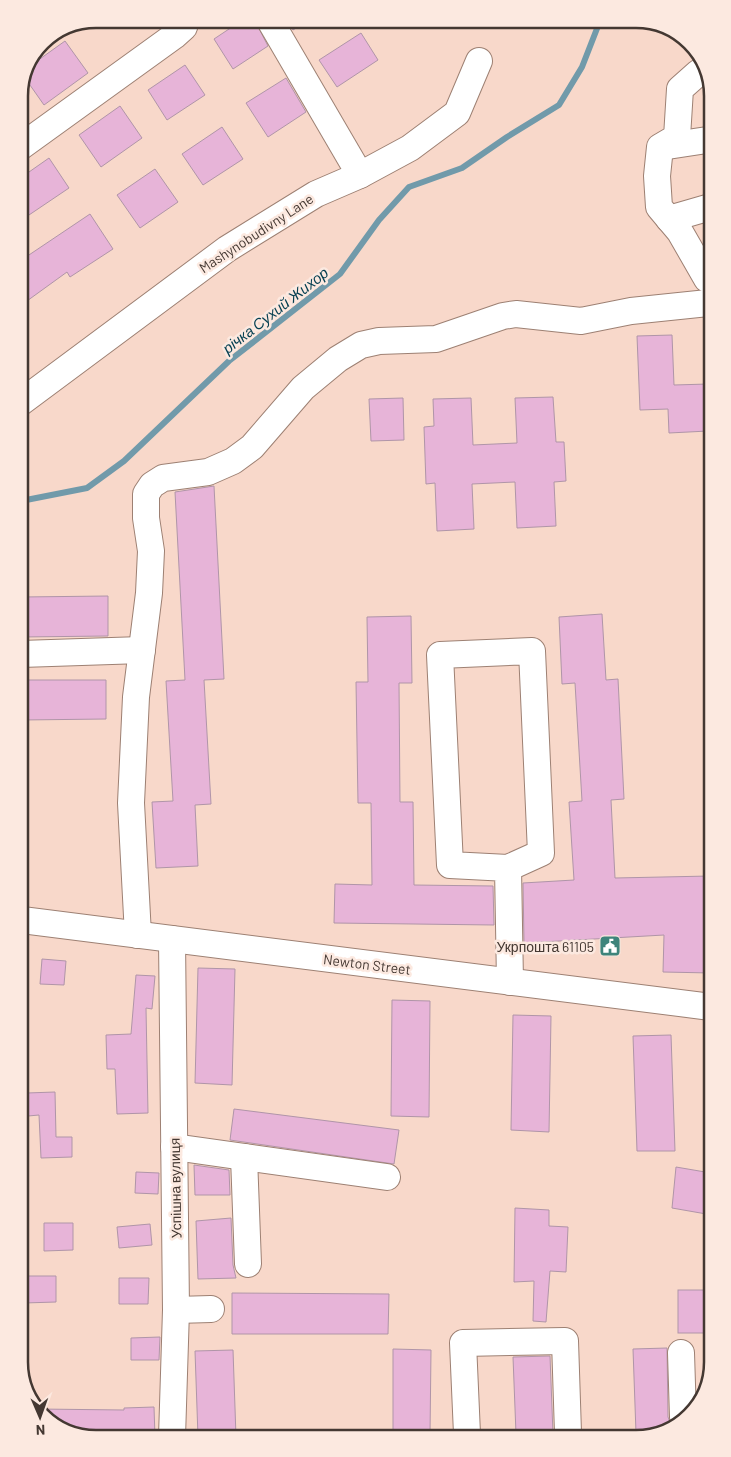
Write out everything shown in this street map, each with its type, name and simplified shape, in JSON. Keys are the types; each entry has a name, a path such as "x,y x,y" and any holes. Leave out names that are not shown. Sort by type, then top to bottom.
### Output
{"street":[{"path":"28,141 183,28"},
{"path":"274,28 360,175"},
{"name":"Mashynobudivny Lane","path":"28,397 227,250 316,194 360,175 410,148 457,113 479,62"},
{"path":"660,147 677,137 680,89 699,73"},
{"path":"660,147 704,140"},
{"path":"660,147 657,176 659,207 680,232 704,272"},
{"path":"669,219 704,209"},
{"path":"138,935 131,803 136,697 149,592 151,551 146,518 146,494 152,485 163,478 208,472 234,461 252,446 303,388 338,359 361,345 379,341 436,339 503,316 516,314 581,321 602,319 631,311 704,303"},
{"path":"28,654 142,650"},
{"path":"532,651 541,853 508,868 450,864 440,655 532,651"},
{"path":"508,868 510,982"},
{"name":"Newton Street","path":"28,921 704,1006"},
{"name":"Успішна вулиця","path":"172,939 176,1310 172,1429"},
{"path":"174,1147 387,1177"},
{"path":"244,1157 248,1264"},
{"path":"176,1310 211,1309"},
{"path":"467,1430 463,1343 565,1341 568,1430"},
{"path":"681,1353 683,1411"}],"building":[{"path":"230,28 259,28 268,46 233,69 214,39"},
{"path":"361,33 378,60 337,87 319,60"},
{"path":"65,41 88,73 44,105 29,84 36,62"},
{"path":"185,65 205,95 167,120 148,90"},
{"path":"286,78 306,112 268,137 246,103"},
{"path":"120,106 142,138 101,167 79,135"},
{"path":"222,127 243,159 203,185 182,154"},
{"path":"49,158 69,188 29,215 28,173"},
{"path":"155,169 178,202 140,228 117,195"},
{"path":"90,214 113,249 70,277 67,272 28,300 28,256"},
{"path":"672,335 674,385 704,384 704,431 669,433 668,409 640,410 637,336"},
{"path":"553,397 556,442 564,442 566,481 554,482 556,526 517,528 515,482 472,484 474,529 437,531 435,483 426,484 424,427 434,426 433,399 471,398 473,445 517,443 515,398"},
{"path":"403,398 404,440 371,441 369,399"},
{"path":"214,486 224,679 204,680 211,804 195,805 198,866 156,868 152,802 173,801 166,681 185,680 175,492"},
{"path":"108,596 108,636 28,637 28,597"},
{"path":"602,614 606,680 618,679 624,799 611,800 615,878 704,876 704,973 663,972 664,935 524,943 523,883 574,880 569,802 582,801 575,683 562,684 559,617"},
{"path":"411,616 412,683 399,683 400,802 413,802 414,885 493,886 494,925 334,923 335,884 372,885 371,803 358,803 356,682 368,682 367,617"},
{"path":"28,680 106,680 106,719 28,720"},
{"path":"42,959 66,961 64,985 40,984"},
{"path":"198,968 235,969 232,1085 195,1083"},
{"path":"136,975 155,976 152,1009 146,1008 148,1113 117,1114 115,1069 107,1069 106,1035 131,1034"},
{"path":"392,1000 430,1001 429,1117 391,1116"},
{"path":"513,1015 551,1016 549,1132 511,1130"},
{"path":"671,1035 675,1151 637,1151 633,1036"},
{"path":"55,1092 56,1137 72,1137 72,1157 41,1158 39,1115 28,1116 28,1093"},
{"path":"234,1109 399,1130 394,1164 230,1140"},
{"path":"194,1165 229,1170 230,1195 195,1195"},
{"path":"676,1167 704,1172 704,1214 672,1208"},
{"path":"136,1172 159,1173 158,1194 135,1193"},
{"path":"515,1208 549,1210 549,1226 568,1227 566,1272 550,1271 546,1322 533,1321 534,1281 514,1282"},
{"path":"231,1218 233,1265 236,1278 198,1279 196,1221"},
{"path":"44,1223 73,1223 73,1250 44,1251"},
{"path":"150,1224 152,1245 119,1248 117,1227"},
{"path":"28,1276 56,1276 56,1302 28,1303"},
{"path":"119,1278 149,1278 148,1304 119,1304"},
{"path":"678,1290 704,1290 704,1333 678,1333"},
{"path":"232,1293 389,1294 388,1334 232,1334"},
{"path":"160,1337 159,1360 131,1360 131,1338"},
{"path":"667,1348 669,1420 649,1428 636,1430 636,1430 633,1349"},
{"path":"393,1349 431,1350 430,1430 393,1430"},
{"path":"233,1350 236,1429 198,1429 195,1351"},
{"path":"550,1356 553,1430 516,1430 513,1357"},
{"path":"154,1407 155,1429 91,1429 65,1422 65,1409 124,1410 124,1408"}],"waterway":[{"name":"річка Сухий Жихор","path":"28,500 87,488 124,461 229,361 340,274 379,220 409,187 462,168 559,105 582,67 597,28"}],"place":[{"name":"Укрпошта 61105","path":"610,946"}]}
